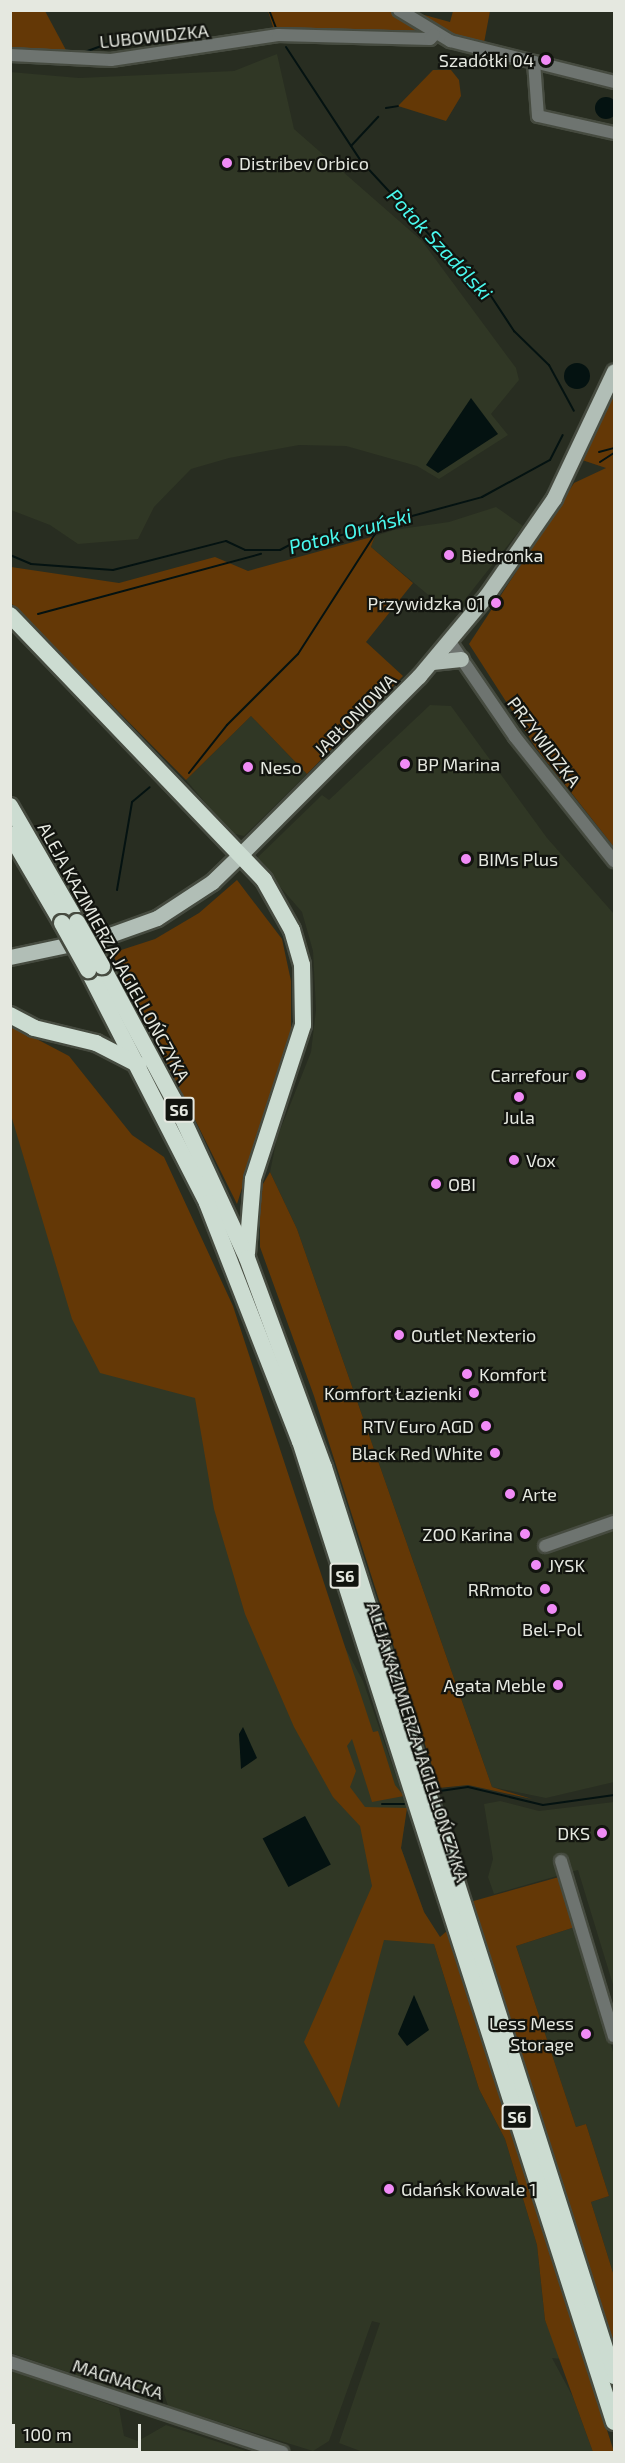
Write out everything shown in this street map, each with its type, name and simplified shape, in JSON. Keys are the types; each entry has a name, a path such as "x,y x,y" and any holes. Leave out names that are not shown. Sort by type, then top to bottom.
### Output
{"highway":[{"path":"10,615 241,854 277,898 292,930 305,1001 299,1045 253,1179 247,1258"},
{"name":"ALEJA KAZIMIERZA JAGIELLOŃCZYKA","path":"10,806 95,968 174,1100 247,1258 354,1557 615,2376"},
{"name":"ALEJA KAZIMIERZA JAGIELLOŃCZYKA","path":"10,834 70,922"},
{"name":"ALEJA KAZIMIERZA JAGIELLOŃCZYKA","path":"95,968 242,1284 300,1441 615,2422"},
{"path":"10,1015 34,1028 96,1042 140,1065"}],"main road":[{"name":"JABŁONIOWA","path":"10,957 104,937 157,918 182,905 241,854 450,642 548,507 615,371"},
{"path":"432,662 461,659"}],"street":[{"path":"399,10 434,34"},
{"name":"LUBOWIDZKA","path":"10,55 111,60 278,35 430,39 434,34 615,82"},
{"path":"534,62 538,116 615,133"},
{"name":"PRZYWIDZKA","path":"450,642 615,861"},
{"path":"546,1546 615,1522"},
{"path":"561,1861 615,2036"},
{"name":"MAGNACKA","path":"10,2362 282,2452"}],"shaded area":[{"path":"10,11 45,11 67,52 11,50"},
{"path":"268,11 393,11 416,29 412,35 274,30"},
{"path":"410,11 450,22 453,11 490,11 484,43 448,33"},
{"path":"277,54 294,129 422,241 516,368 519,380 491,414 508,435 439,479 417,466 346,446 299,445 229,458 191,469 154,507 138,539 78,544 50,525 11,510 10,72 79,78 234,71"},
{"path":"433,70 451,70 459,80 461,96 446,121 398,106"},
{"path":"602,97 610,97 617,104 617,112 610,119 602,119 595,112 595,104"},
{"path":"577,363 586,367 590,376 586,385 577,389 568,385 564,376 568,367"},
{"path":"614,386 614,847 536,748 469,644 574,483 606,468 582,460"},
{"path":"471,398 498,434 438,473 426,465"},
{"path":"496,507 523,526 459,607 444,608 371,547 375,536 394,530 449,522"},
{"path":"375,536 371,547 413,583 366,642 403,676 307,774 251,716 186,780 11,603 11,567 119,583 215,557 248,571"},
{"path":"430,705 451,706 547,838 614,914 614,1782 546,1798 492,1787 297,1229 270,1172 277,1138 311,1052 316,1010 313,951 302,912 256,859 322,795 329,800"},
{"path":"251,716 307,774 244,836 231,833 186,780"},
{"path":"237,880 282,939 291,981 291,1033 237,1204 112,953 155,939 199,913"},
{"path":"10,1025 69,1056 132,1135 164,1157 233,1306 373,1732 378,1731 395,1785 404,1796 372,1802 352,1739 347,1746 356,1771 350,1787 365,1807 407,1808 401,1848 424,1912 440,1937 448,1930 614,2452 593,2452 545,2320 537,2245 505,2139 479,2089 434,1944 384,1940 339,2108 304,2042 372,1886 360,1826 333,1797 294,1727 245,1614 214,1509 195,1398 100,1373 72,1319 11,1115"},
{"path":"10,1026 363,1681 407,1808 401,1848 424,1912 440,1938 434,1944 479,2089 505,2139 537,2245 545,2320 561,2359 552,2358 573,2397 593,2452 363,2452 339,2443 380,2323 372,2321 329,2441 313,2451 168,2406 162,2387 136,2395 11,2353"},
{"path":"270,1172 297,1229 492,1787 532,1799 468,1785 439,1788 314,1396 260,1247 260,1189"},
{"path":"243,1727 257,1758 241,1769 239,1734"},
{"path":"500,1801 539,1811 614,1802 614,1988 578,1870 494,1894 488,1877 493,1859 484,1804"},
{"path":"305,1816 331,1865 288,1887 263,1839"},
{"path":"559,1877 575,1927 516,1946 576,2127 586,2124 609,2196 591,2202 614,2276 614,2350 470,1902"},
{"path":"575,1927 614,2055 614,2276 591,2202 609,2196 586,2124 576,2127 516,1946"},
{"path":"414,1995 429,2030 407,2046 398,2034"},
{"path":"11,2370 119,2408 124,2436 138,2441 166,2425 249,2452 11,2452"}],"waterway":[{"name":"Potok Szadólski","path":"267,30 276,28 269,10"},
{"path":"82,53 113,42 185,43"},
{"name":"Potok Szadólski","path":"286,47 361,161 463,271 485,287 514,331 549,365 574,411"},
{"path":"10,62 70,65"},
{"path":"386,108 398,106"},
{"path":"351,146 378,117"},
{"name":"Potok Oruński","path":"10,555 31,564 113,570 226,541 245,550 280,550 297,541 312,543 482,497 550,460 563,435"},
{"name":"Potok Oruński","path":"599,452 614,448"},
{"path":"600,462 614,453"},
{"path":"189,773 227,725 298,654 382,523"},
{"path":"38,614 261,554"},
{"path":"117,890 132,802 150,787"},
{"path":"440,1791 468,1787 543,1805 614,1795"},
{"path":"382,1804 404,1804"}],"place":[{"name":"Szadółki 04","path":"546,60"},
{"name":"Distribev Orbico","path":"227,163"},
{"name":"Biedronka","path":"449,555"},
{"name":"Przywidzka 01","path":"496,603"},
{"name":"BP Marina","path":"405,764"},
{"name":"Neso","path":"248,767"},
{"name":"BIMs Plus","path":"466,859"},
{"name":"Carrefour","path":"581,1075"},
{"name":"Jula","path":"519,1097"},
{"name":"Vox","path":"514,1160"},
{"name":"OBI","path":"436,1184"},
{"name":"Outlet Nexterio","path":"399,1335"},
{"name":"Komfort","path":"467,1374"},
{"name":"Komfort Łazienki","path":"474,1393"},
{"name":"RTV Euro AGD","path":"486,1426"},
{"name":"Black Red White","path":"495,1453"},
{"name":"Arte","path":"510,1494"},
{"name":"ZOO Karina","path":"525,1534"},
{"name":"JYSK","path":"536,1565"},
{"name":"RRmoto","path":"545,1589"},
{"name":"Bel-Pol","path":"552,1609"},
{"name":"Agata Meble","path":"558,1685"},
{"name":"DKS","path":"602,1833"},
{"name":"Less Mess Storage","path":"586,2034"},
{"name":"Gdańsk Kowale 1","path":"389,2189"}]}
